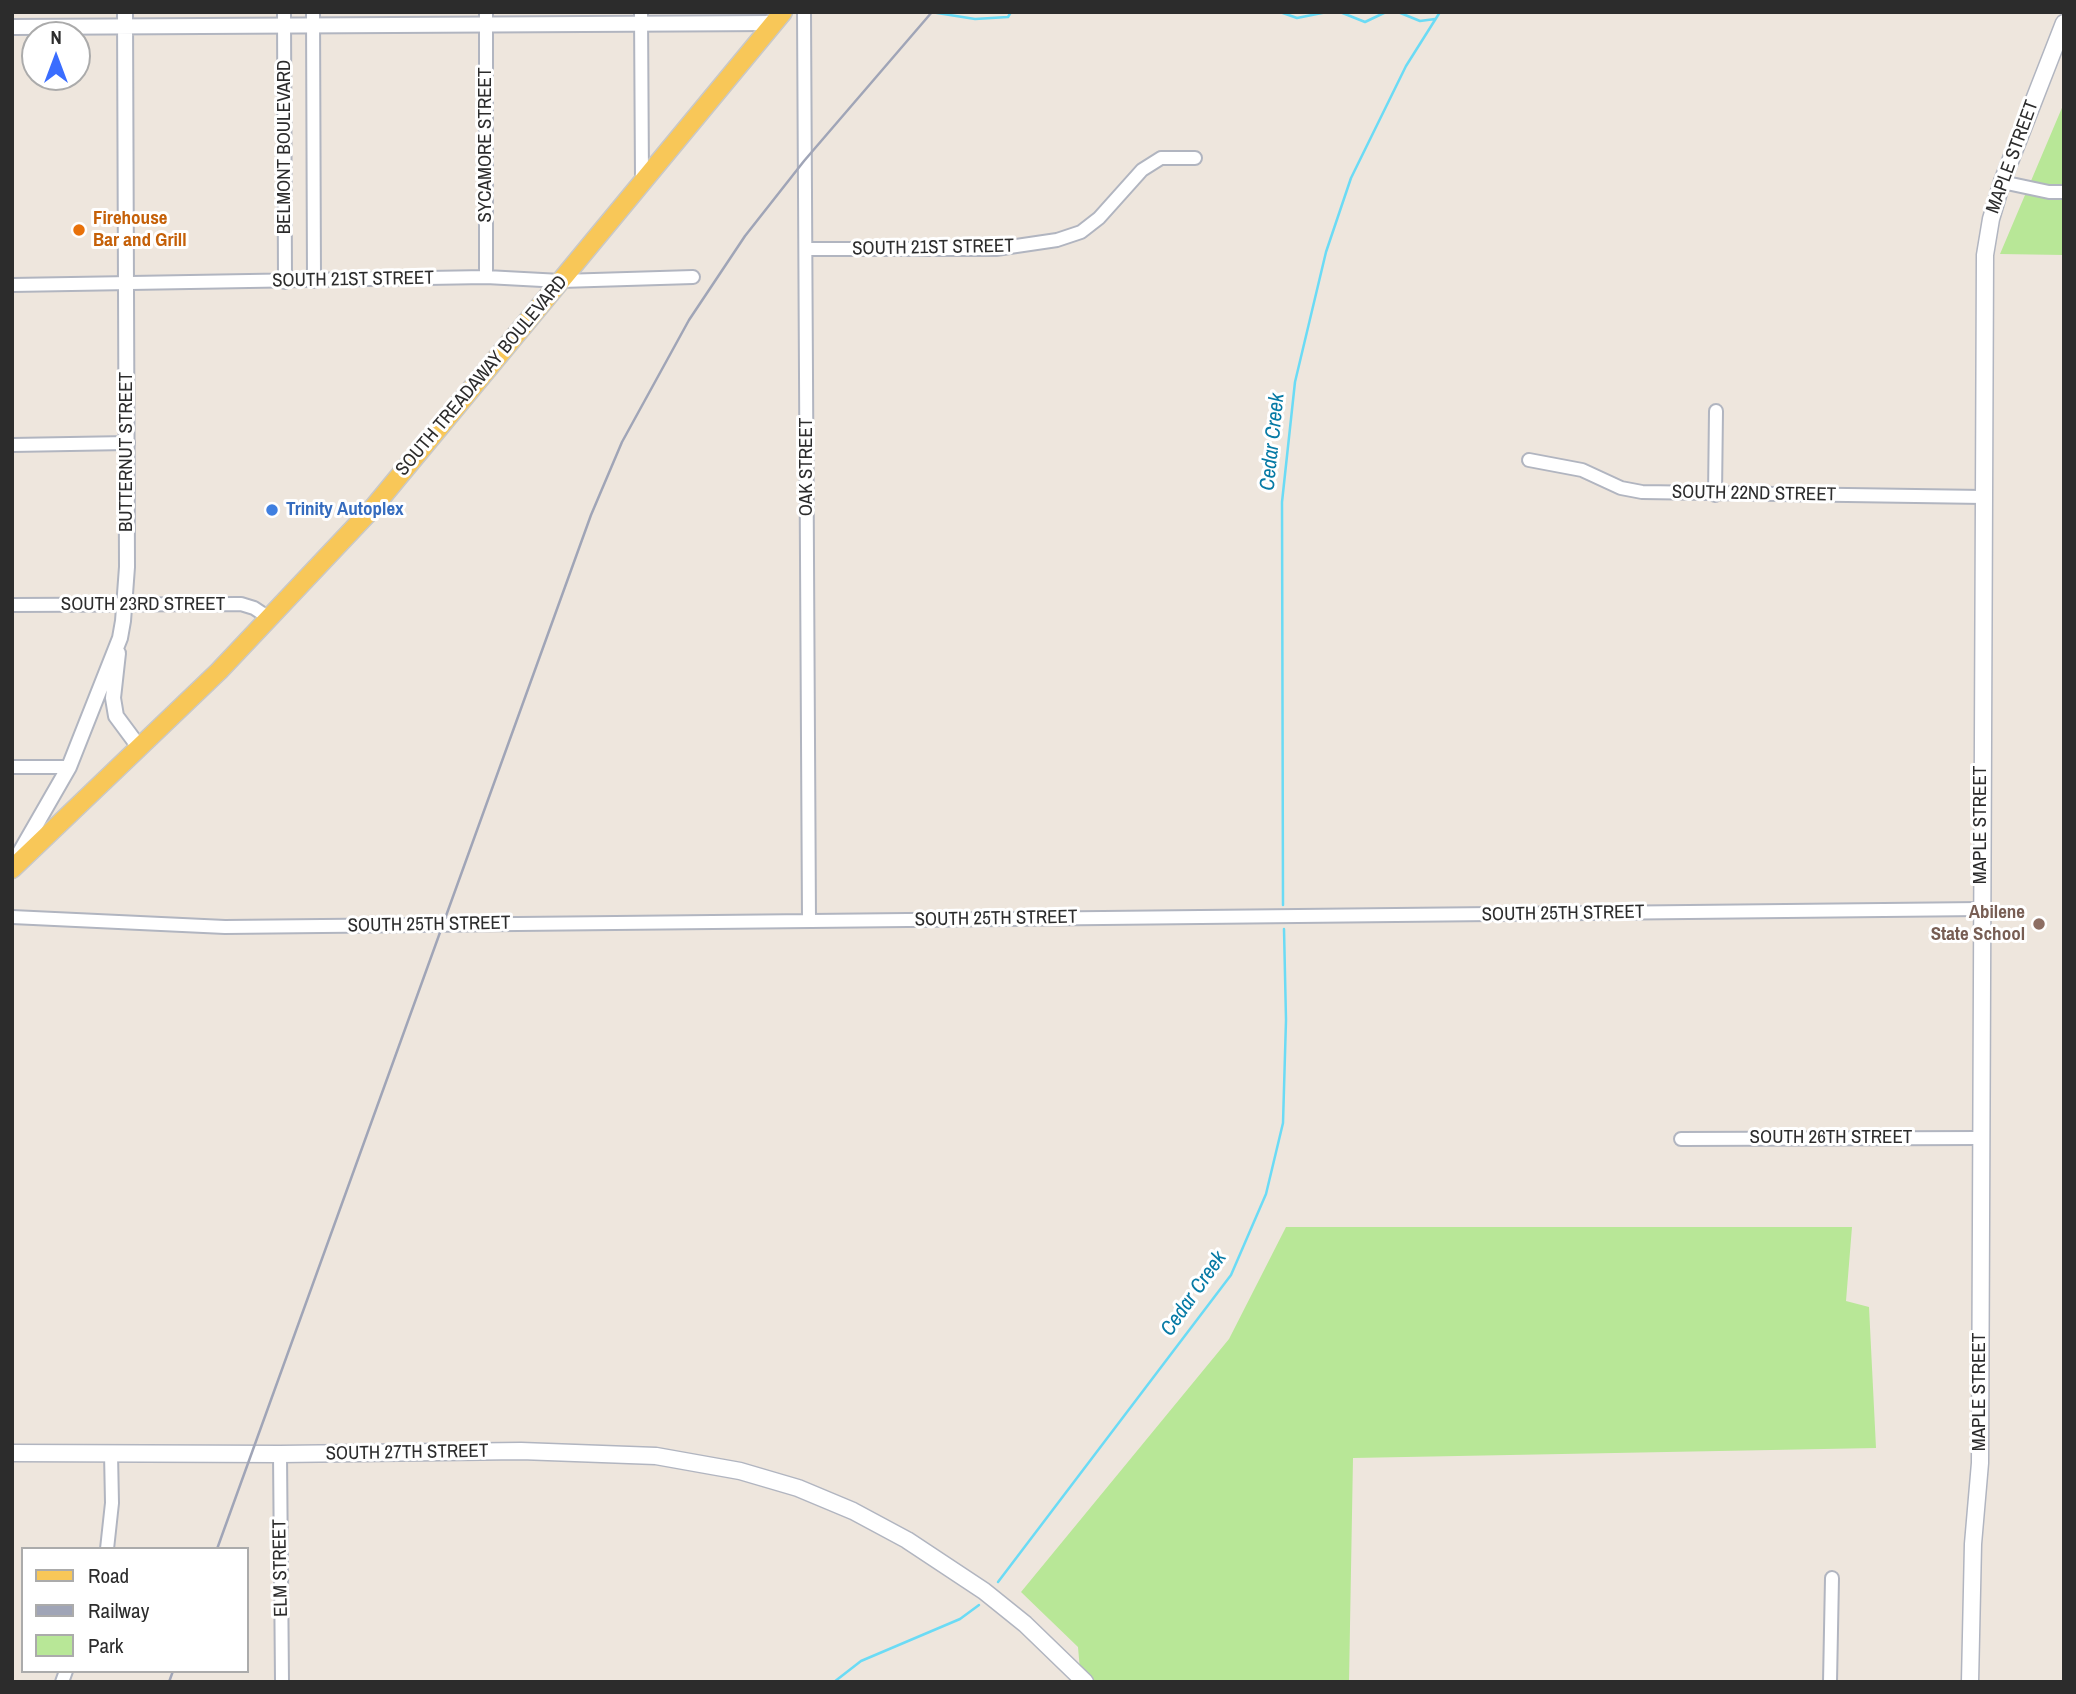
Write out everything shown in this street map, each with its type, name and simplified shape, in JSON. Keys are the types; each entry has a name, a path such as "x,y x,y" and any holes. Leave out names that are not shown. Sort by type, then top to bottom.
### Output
{"main road":[{"name":"SOUTH TREADAWAY BOULEVARD","path":"12,867 219,671 372,509 779,18"},
{"name":"MAPLE STREET","path":"1970,1682 1973,1544 1980,1463 1984,254 2002,182 2059,50 2064,23"},
{"name":"SOUTH 27TH STREET","path":"12,1453 521,1451 656,1456 740,1471 798,1488 853,1511 907,1541 957,1572 1025,1624 1085,1682"}],"street":[{"name":"OAK STREET","path":"804,12 809,921"},
{"name":"BELMONT BOULEVARD","path":"284,18 285,282"},
{"name":"BELMONT BOULEVARD","path":"313,18 314,281"},
{"name":"SYCAMORE STREET","path":"486,18 486,277"},
{"path":"641,18 642,180"},
{"path":"12,27 125,19 779,18"},
{"name":"BUTTERNUT STREET","path":"12,867 69,767 120,638 125,604 128,443 125,19"},
{"name":"SOUTH 21ST STREET","path":"807,250 996,249 1057,240 1082,232 1099,218 1142,170 1161,158 1195,158"},
{"path":"2002,182 2036,190 2064,192"},
{"name":"SOUTH 21ST STREET","path":"12,285 486,277 561,281 693,277"},
{"path":"1715,495 1716,411"},
{"path":"12,446 128,443"},
{"name":"SOUTH 22ND STREET","path":"1529,460 1582,470 1621,488 1642,492 1984,497"},
{"name":"SOUTH 23RD STREET","path":"12,605 241,604 254,608 269,618"},
{"path":"120,638 113,698 116,716 139,747"},
{"path":"12,767 69,767"},
{"name":"SOUTH 25TH STREET","path":"12,916 225,927 1981,909"},
{"name":"SOUTH 26TH STREET","path":"1681,1139 1980,1138"},
{"path":"107,1547 112,1503 111,1453"},
{"name":"ELM STREET","path":"280,1454 282,1682"},
{"path":"1830,1682 1832,1578"}],"green space":[{"path":"2064,103 2064,255 2000,254"},
{"path":"1286,1227 1852,1227 1846,1301 1869,1307 1876,1448 1353,1458 1349,1682 1081,1682 1078,1647 1021,1592 1229,1339"}],"waterway":[{"path":"931,12 975,19 1008,17 1011,12"},
{"path":"1280,12 1297,18 1327,12"},
{"path":"1340,12 1365,22 1386,12"},
{"path":"1398,12 1420,21 1435,19"},
{"name":"Cedar Creek","path":"1283,905 1282,502 1295,382 1326,252 1351,178 1406,66 1440,12"},
{"name":"Cedar Creek","path":"998,1582 1231,1275 1266,1194 1283,1123 1286,1020 1284,929"},
{"name":"Cedar Creek","path":"834,1682 861,1661 960,1619 979,1605"}],"railway":[{"path":"218,1547 591,515 622,442 689,320 745,236 804,161 932,12"},
{"path":"169,1682 172,1673"}],"place":[{"name":"Firehouse Bar and Grill","path":"79,230"},
{"name":"Trinity Autoplex","path":"272,510"},
{"name":"Abilene State School","path":"2039,924"}]}
